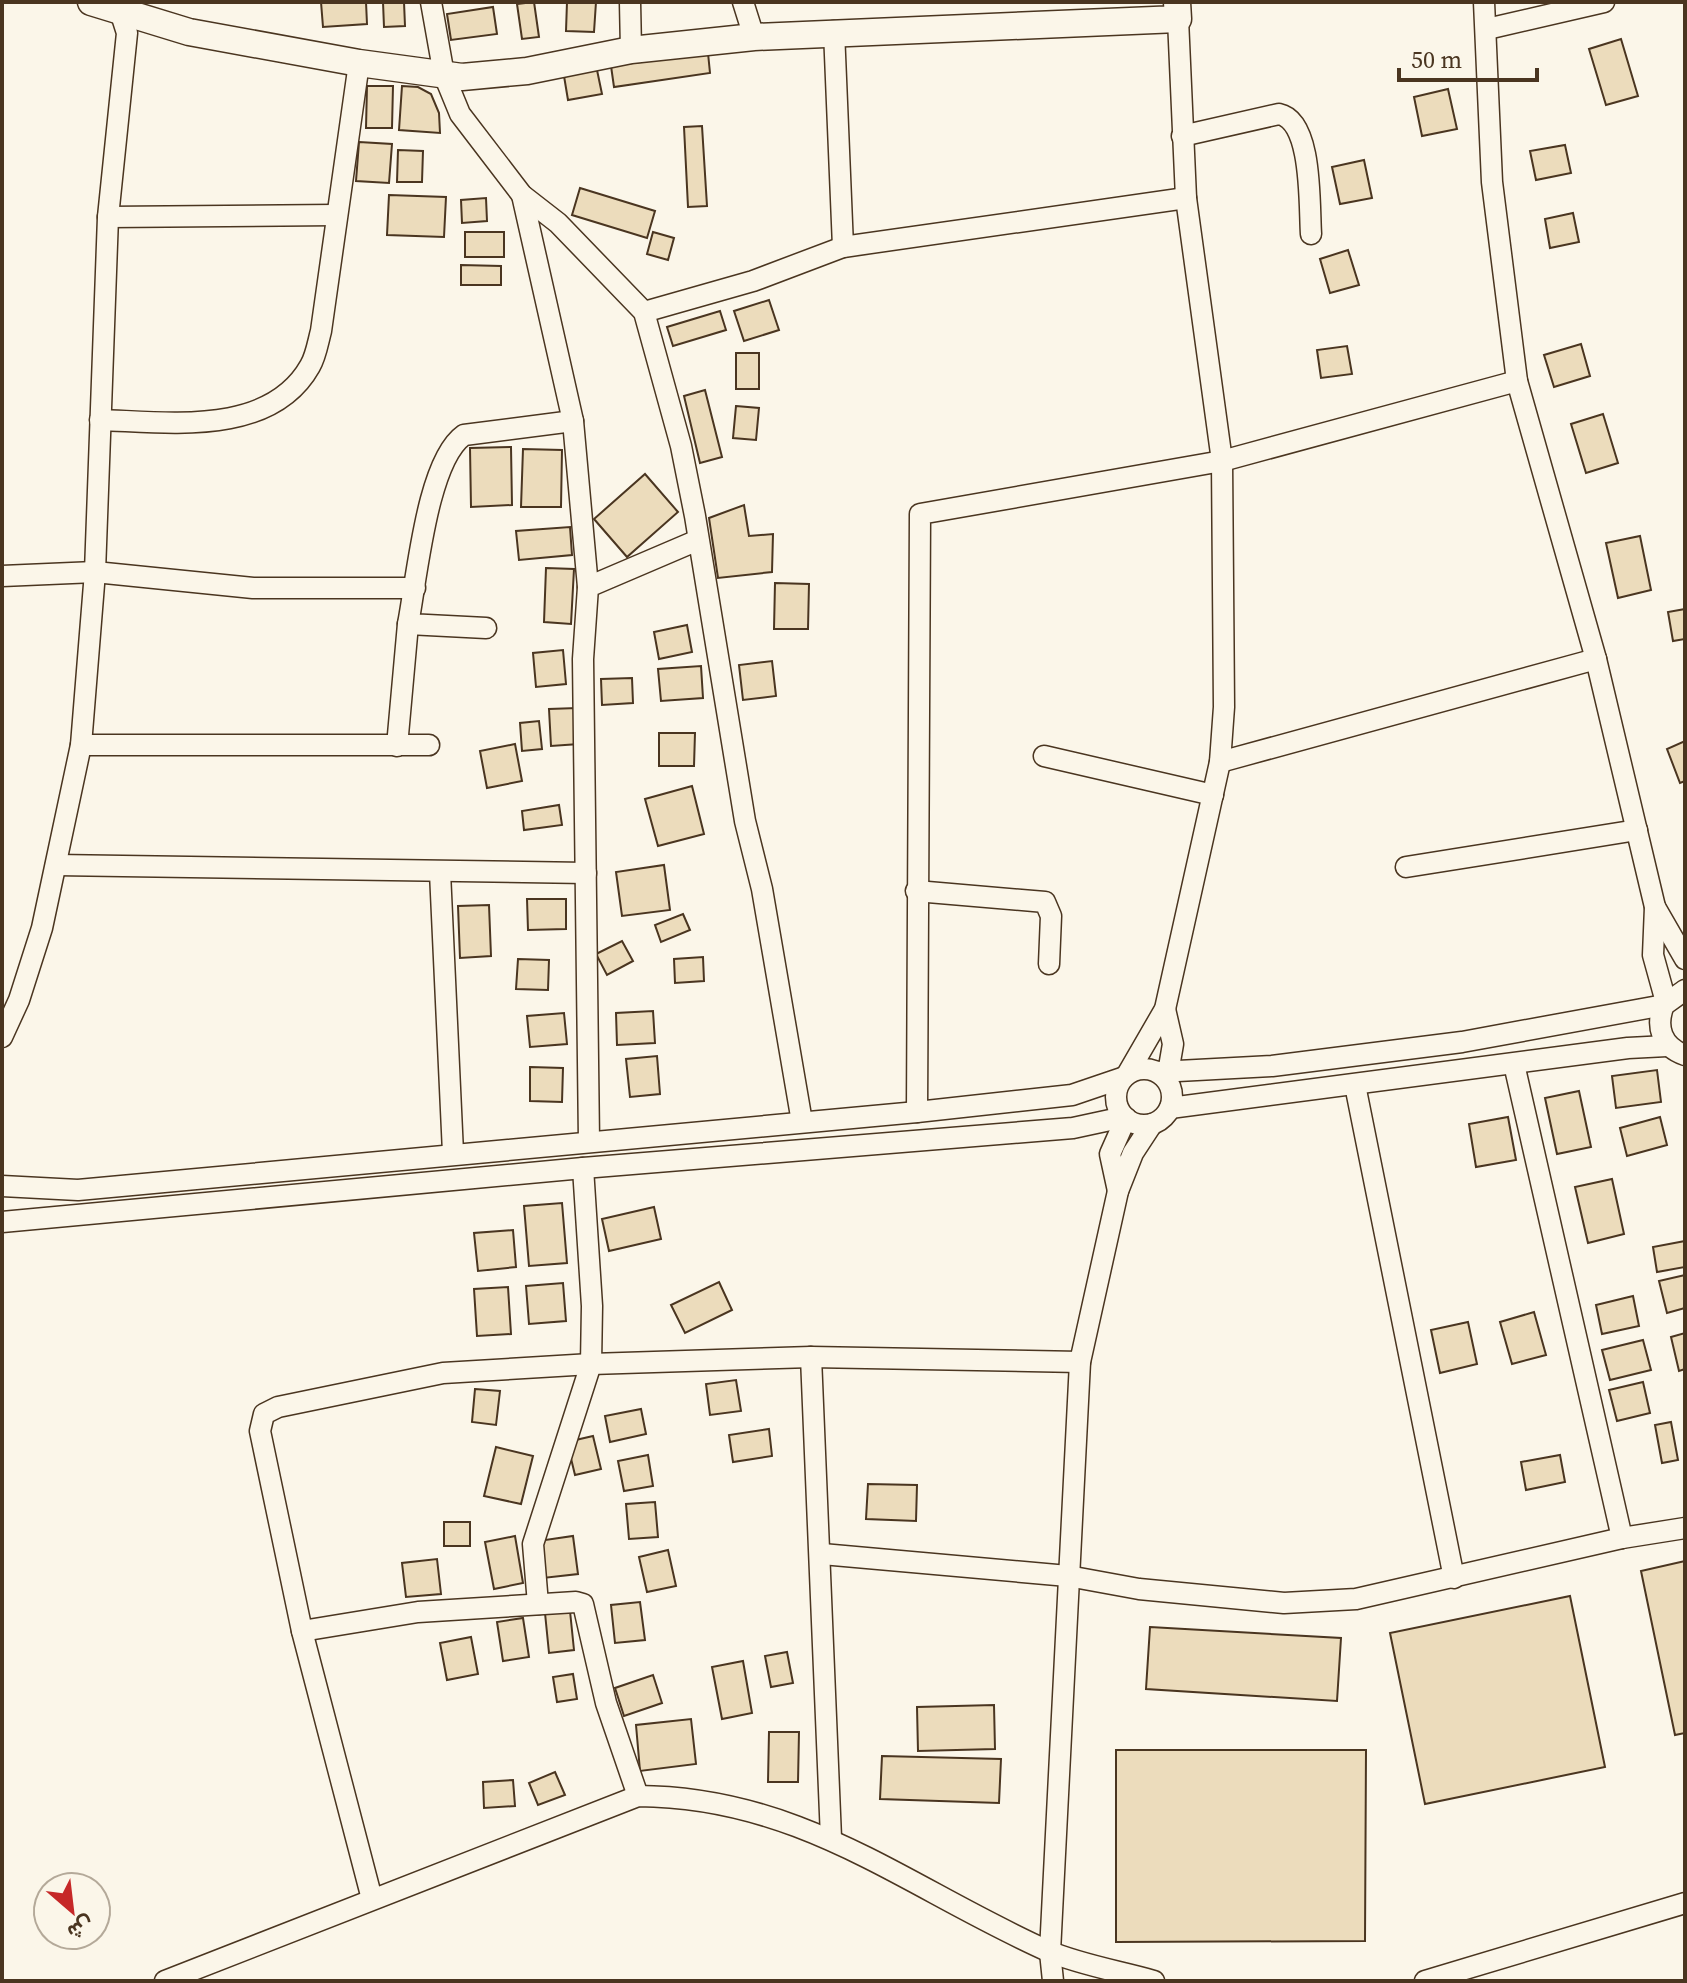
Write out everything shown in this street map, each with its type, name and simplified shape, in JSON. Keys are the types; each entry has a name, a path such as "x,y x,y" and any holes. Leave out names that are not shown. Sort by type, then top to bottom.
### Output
{"main road":[{"path":"91,2 359,63 444,75 488,77 631,50 754,37 1178,10"}],"street":[{"path":"431,2 444,75 460,114 522,195 577,241 644,312 681,446 802,1122"},
{"path":"630,2 631,50"},
{"path":"743,2 754,37"},
{"path":"1484,2 1492,182 1517,381 1596,659 1637,830 1655,907 1653,955 1665,1004 1659,1026 1676,1050"},
{"path":"1487,29 1604,2"},
{"path":"1110,1154 1125,1118 1115,1098 1125,1075 1165,1009 1220,762 1224,707 1222,461 1186,198 1178,10"},
{"path":"2,1037 31,965 81,745 95,572 108,217 130,13"},
{"path":"834,31 843,247"},
{"path":"100,420 181,423 235,417 264,408 292,387 311,364 321,331 359,63"},
{"path":"1182,136 1285,116 1299,128 1305,153 1311,234"},
{"path":"522,195 573,421 588,587 583,659 589,1141"},
{"path":"644,312 753,281 843,247 948,235 1186,198"},
{"path":"108,217 336,215"},
{"path":"917,1112 920,514 1222,461 1517,381"},
{"path":"397,746 408,624 435,486 455,441 478,431 573,421"},
{"path":"588,587 698,540"},
{"path":"2,576 95,572 253,588 415,588"},
{"path":"408,624 486,628"},
{"path":"1220,762 1596,659"},
{"path":"81,745 429,745"},
{"path":"1044,756 1213,795"},
{"path":"1406,867 1637,830"},
{"path":"56,865 586,873"},
{"path":"440,872 453,1153"},
{"path":"916,891 1045,902 1051,916 1049,964"},
{"path":"1655,907 1685,959"},
{"path":"2,1186 78,1190 1072,1095 1149,1068 1165,1074 1272,1066 1544,1030 1665,1004 1685,990"},
{"path":"1165,1009 1173,1044 1165,1074 1173,1093 1170,1108"},
{"path":"1053,1981 1050,1952 1080,1362 1118,1191 1133,1153 1152,1124 1170,1108 1514,1064 1676,1050"},
{"path":"1514,1064 1622,1538"},
{"path":"1355,1085 1454,1578"},
{"path":"2,1222 583,1168 1073,1128 1125,1118 1138,1124 1152,1124"},
{"path":"1073,1128 1094,1139 1110,1154 1118,1191"},
{"path":"538,1604 533,1544 591,1364 592,1306 583,1168"},
{"path":"372,1899 302,1631 260,1431 264,1414 278,1407 443,1373 591,1364 811,1357 1080,1362"},
{"path":"811,1357 822,1554 831,1838"},
{"path":"822,1554 1068,1576 1139,1589 1284,1603 1356,1599 1622,1538 1685,1528"},
{"path":"302,1631 418,1612 583,1604 606,1703 638,1796"},
{"path":"165,1981 638,1796 671,1796 723,1804 831,1838 1050,1952 1154,1981"},
{"path":"1425,1981 1685,1903"}],"building":[{"path":"321,2 366,2 367,24 323,27"},
{"path":"383,2 404,2 405,26 384,27"},
{"path":"534,2 539,37 522,39 517,4"},
{"path":"567,2 596,2 594,32 566,31"},
{"path":"493,7 497,34 451,40 447,14"},
{"path":"1621,39 1638,96 1606,105 1589,49"},
{"path":"708,53 710,73 614,87 611,66"},
{"path":"597,70 602,94 568,100 564,76"},
{"path":"367,86 393,86 392,128 366,128"},
{"path":"402,86 418,87 431,94 439,113 440,133 399,130"},
{"path":"1448,89 1457,129 1422,136 1414,97"},
{"path":"702,126 707,206 688,207 684,127"},
{"path":"359,142 392,144 389,183 356,181"},
{"path":"1565,145 1571,173 1536,180 1530,151"},
{"path":"398,150 423,151 422,182 397,182"},
{"path":"1364,160 1372,198 1340,204 1332,167"},
{"path":"580,188 655,211 647,238 572,215"},
{"path":"389,195 446,197 444,237 387,235"},
{"path":"486,198 487,221 462,223 461,200"},
{"path":"1573,213 1579,242 1550,248 1545,219"},
{"path":"465,232 504,232 504,257 465,257"},
{"path":"653,232 674,238 668,260 647,254"},
{"path":"1348,250 1359,285 1330,293 1320,259"},
{"path":"461,265 501,266 501,285 461,285"},
{"path":"769,300 779,330 744,341 734,311"},
{"path":"720,311 726,330 673,346 667,327"},
{"path":"1581,344 1590,376 1554,387 1544,355"},
{"path":"1347,346 1352,374 1321,378 1317,350"},
{"path":"736,353 759,353 759,389 736,389"},
{"path":"705,390 722,457 700,463 684,396"},
{"path":"736,406 759,408 756,440 733,438"},
{"path":"1603,414 1618,463 1586,473 1571,424"},
{"path":"511,447 512,505 471,507 470,448"},
{"path":"523,449 562,450 561,507 521,507"},
{"path":"645,474 678,512 627,557 594,519"},
{"path":"744,505 749,536 773,534 772,572 718,578 709,518"},
{"path":"570,527 572,555 519,560 516,531"},
{"path":"1640,536 1651,590 1618,598 1606,543"},
{"path":"546,568 574,569 571,624 544,622"},
{"path":"775,583 809,584 808,629 774,629"},
{"path":"1685,609 1685,639 1673,641 1668,612"},
{"path":"687,625 692,652 659,659 654,632"},
{"path":"563,650 566,684 536,687 533,653"},
{"path":"772,661 776,696 743,700 739,665"},
{"path":"701,666 703,698 661,701 658,669"},
{"path":"632,678 633,703 602,705 601,679"},
{"path":"577,708 579,744 551,746 549,709"},
{"path":"539,721 542,749 522,751 520,723"},
{"path":"659,733 695,733 694,766 659,766"},
{"path":"1685,741 1685,781 1680,783 1667,749"},
{"path":"515,744 522,781 487,788 480,751"},
{"path":"692,786 704,834 658,846 645,799"},
{"path":"559,805 562,825 524,830 522,811"},
{"path":"664,865 670,910 622,916 616,872"},
{"path":"527,899 566,899 566,929 528,930"},
{"path":"489,905 491,956 460,958 458,906"},
{"path":"683,914 690,930 661,942 655,925"},
{"path":"622,941 633,961 607,975 596,954"},
{"path":"703,957 704,981 675,983 674,959"},
{"path":"518,959 549,960 548,990 516,989"},
{"path":"653,1011 655,1043 617,1045 616,1013"},
{"path":"564,1013 567,1044 530,1047 527,1016"},
{"path":"657,1056 660,1094 630,1097 626,1059"},
{"path":"530,1067 563,1068 562,1102 530,1101"},
{"path":"1657,1070 1661,1102 1616,1108 1612,1076"},
{"path":"1579,1091 1591,1147 1557,1154 1545,1098"},
{"path":"1508,1117 1516,1160 1476,1167 1469,1124"},
{"path":"1660,1117 1667,1145 1627,1156 1620,1128"},
{"path":"1612,1179 1624,1234 1588,1243 1575,1187"},
{"path":"562,1203 567,1263 529,1266 524,1206"},
{"path":"654,1207 661,1239 609,1251 602,1219"},
{"path":"513,1230 516,1267 478,1271 474,1233"},
{"path":"1685,1241 1685,1267 1657,1272 1653,1247"},
{"path":"1685,1275 1685,1308 1667,1313 1659,1281"},
{"path":"719,1282 732,1310 685,1333 671,1305"},
{"path":"563,1283 566,1321 529,1324 526,1286"},
{"path":"508,1287 511,1334 477,1336 474,1289"},
{"path":"1633,1296 1639,1326 1602,1334 1596,1305"},
{"path":"1534,1312 1546,1355 1512,1364 1500,1322"},
{"path":"1468,1322 1477,1364 1440,1373 1431,1330"},
{"path":"1685,1333 1685,1369 1679,1371 1671,1337"},
{"path":"1643,1340 1651,1370 1610,1380 1602,1350"},
{"path":"736,1380 741,1411 710,1415 706,1384"},
{"path":"1643,1382 1650,1413 1617,1421 1609,1390"},
{"path":"475,1389 500,1391 496,1425 472,1422"},
{"path":"641,1409 646,1434 610,1442 605,1416"},
{"path":"1671,1422 1678,1460 1662,1463 1655,1425"},
{"path":"769,1429 772,1456 733,1462 729,1435"},
{"path":"593,1436 601,1469 575,1475 567,1442"},
{"path":"496,1447 533,1456 521,1504 484,1496"},
{"path":"648,1455 653,1486 624,1491 618,1461"},
{"path":"1560,1455 1565,1482 1526,1490 1521,1462"},
{"path":"868,1484 917,1485 916,1521 866,1519"},
{"path":"655,1502 658,1537 629,1539 626,1504"},
{"path":"444,1522 470,1522 470,1546 444,1546"},
{"path":"515,1536 523,1583 494,1589 485,1542"},
{"path":"573,1536 578,1574 543,1578 538,1541"},
{"path":"668,1550 676,1586 647,1592 639,1557"},
{"path":"437,1559 441,1594 406,1597 402,1563"},
{"path":"1685,1561 1685,1733 1675,1735 1641,1571"},
{"path":"1570,1596 1605,1767 1425,1804 1390,1633"},
{"path":"640,1602 645,1640 615,1643 611,1605"},
{"path":"570,1611 574,1650 549,1653 545,1613"},
{"path":"523,1618 529,1657 503,1661 497,1622"},
{"path":"1150,1627 1341,1638 1337,1701 1146,1689"},
{"path":"471,1637 478,1674 447,1680 440,1643"},
{"path":"787,1652 793,1683 771,1687 765,1656"},
{"path":"743,1661 752,1713 722,1719 712,1667"},
{"path":"573,1674 577,1699 557,1702 553,1677"},
{"path":"653,1675 662,1703 624,1716 615,1688"},
{"path":"994,1705 995,1749 918,1751 917,1707"},
{"path":"691,1719 696,1764 640,1771 636,1725"},
{"path":"769,1732 799,1732 798,1782 768,1782"},
{"path":"1116,1750 1366,1750 1365,1941 1116,1942"},
{"path":"882,1756 1001,1759 999,1803 880,1799"},
{"path":"555,1772 565,1795 538,1805 529,1783"},
{"path":"513,1780 515,1806 484,1808 483,1782"}]}
